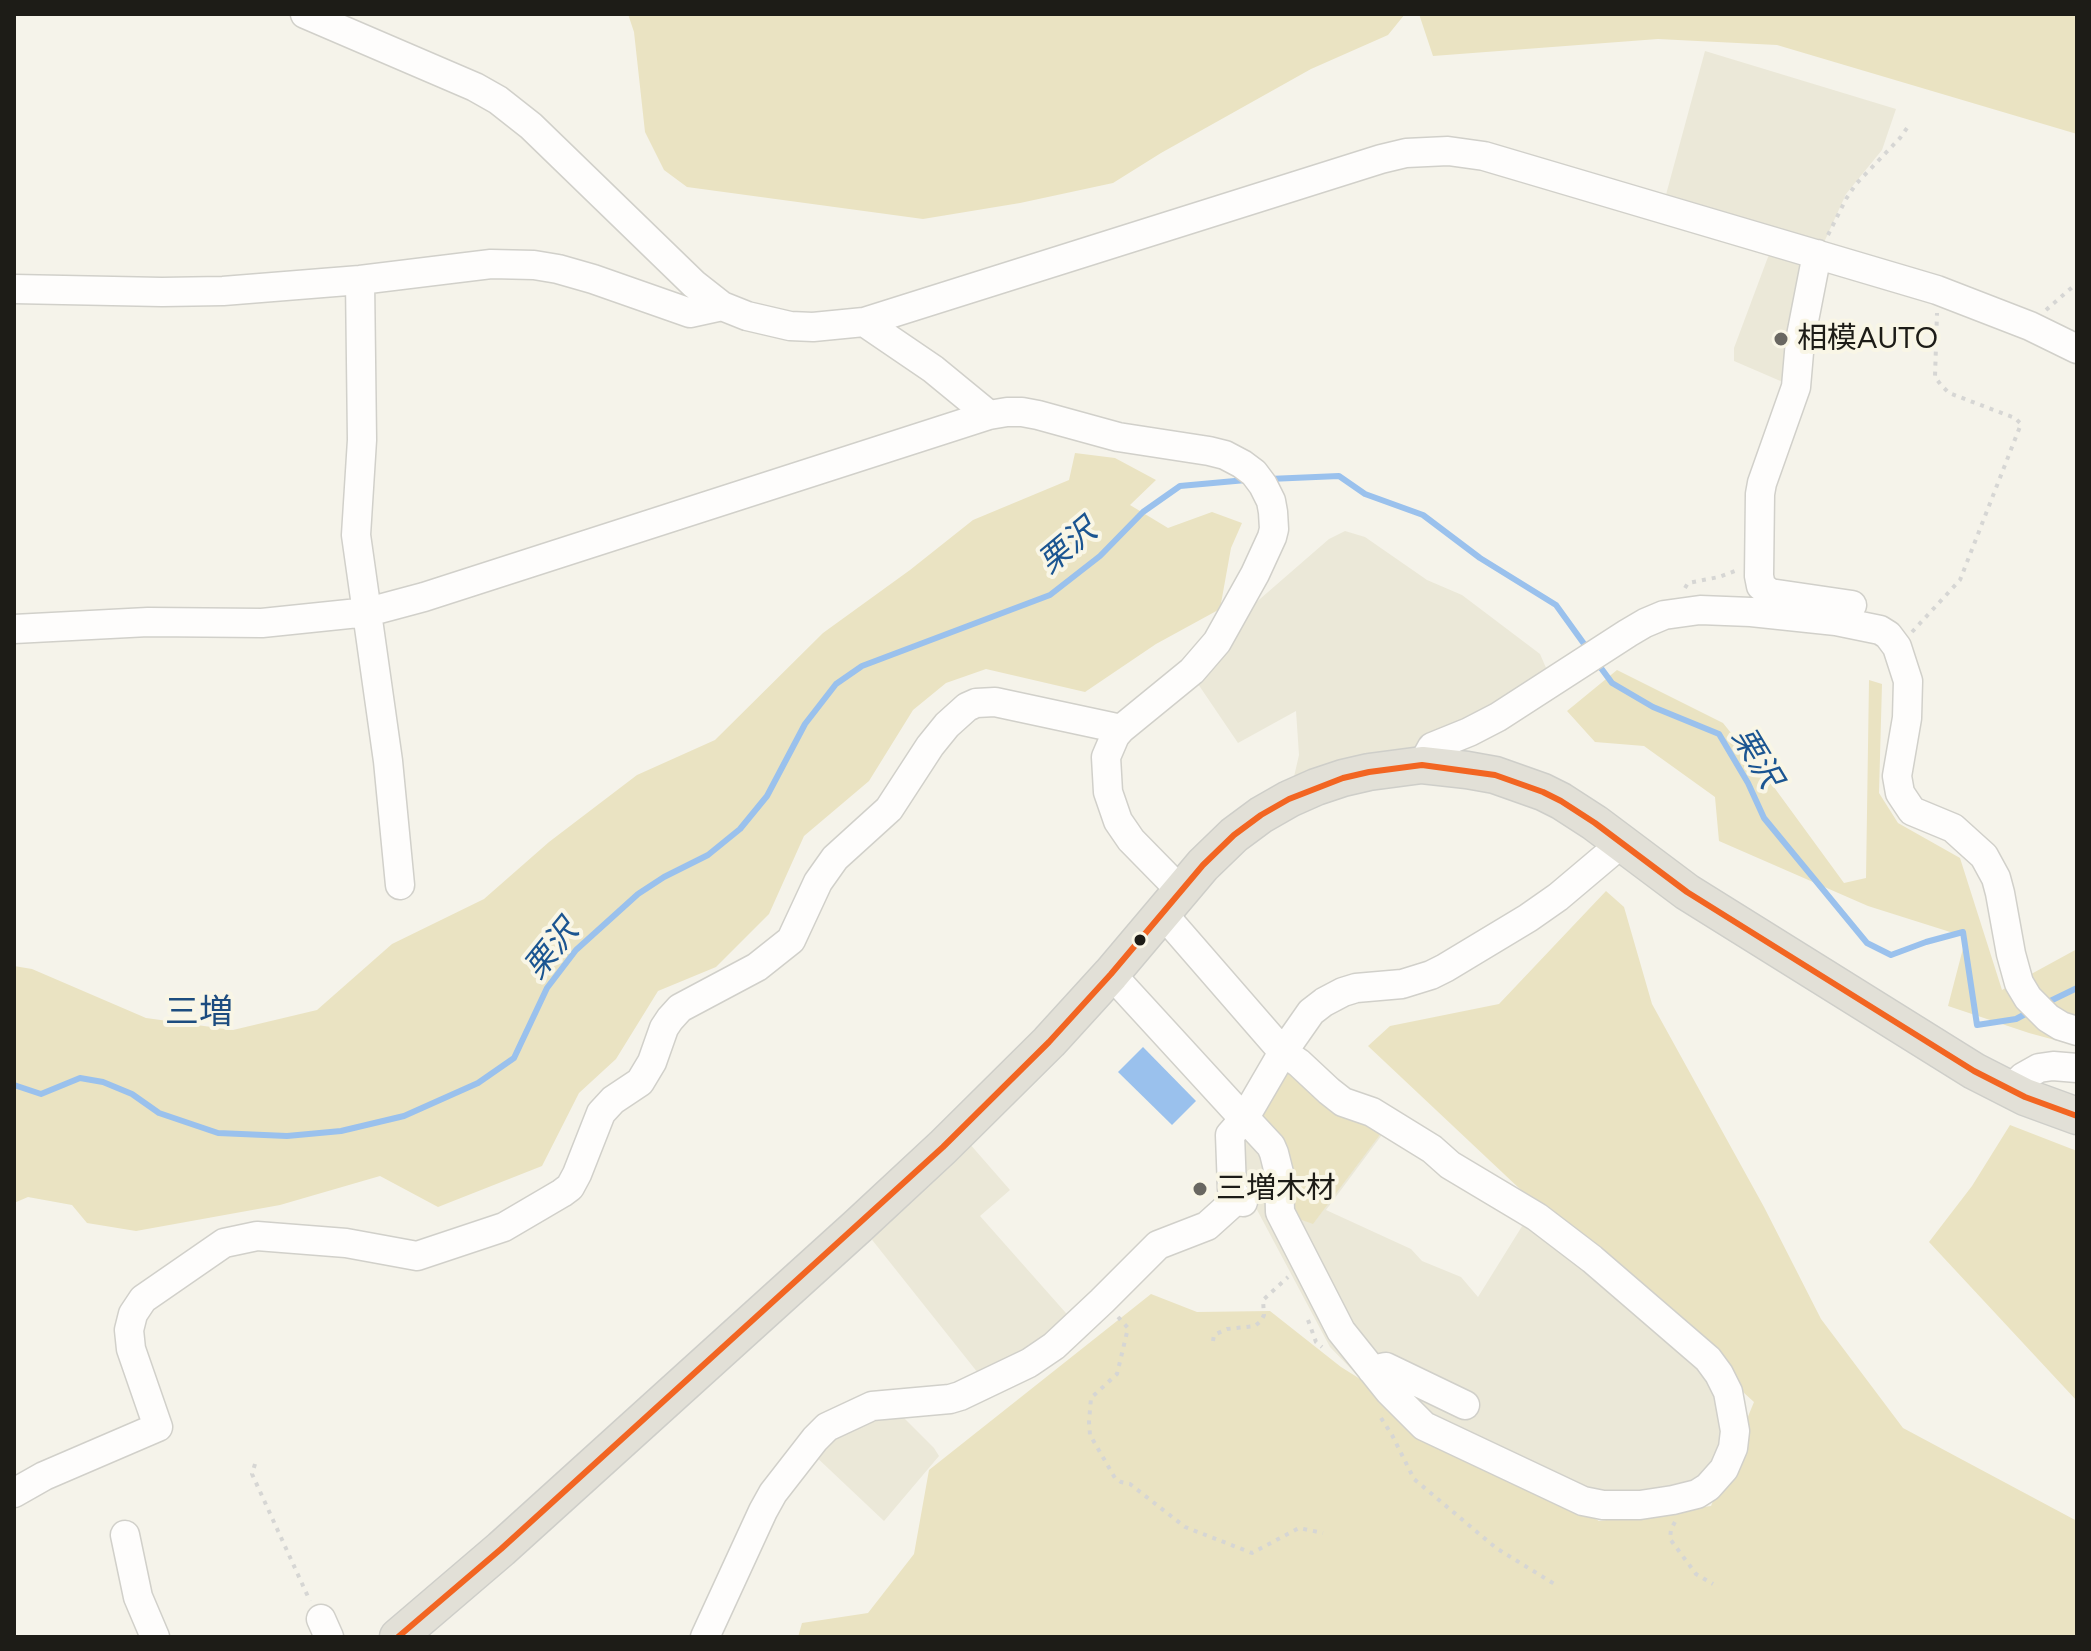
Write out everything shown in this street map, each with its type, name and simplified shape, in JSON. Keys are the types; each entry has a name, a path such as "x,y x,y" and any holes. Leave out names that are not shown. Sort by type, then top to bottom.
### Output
{"main road":[{"path":"420,1630 501,1549 895,1192 1049,1042 1203,865 1234,835 1261,815 1316,787 1356,775 1422,765 1467,770 1519,782 1561,801 1697,899 1974,1071 2010,1090 2077,1116"}],"street":[{"path":"305,14 475,87 507,106 694,284 722,306 747,316 790,326 864,322 1406,153 1448,151 1484,156 1937,290 2030,326 2077,349"},
{"path":"1818,254 1800,341 1796,387 1760,494 1761,586 1770,593 1872,608 1887,619 1908,681 1907,718 1897,776 1900,793 1912,811 1961,833 1990,865 2000,893 2019,983 2054,1023 2077,1031"},
{"path":"14,289 223,291 360,280 491,264 534,265 593,279 690,313 722,306"},
{"path":"360,280 362,440 356,535 388,761 400,885"},
{"path":"864,322 933,369 989,415"},
{"path":"14,629 163,622 262,623 368,612 485,578 989,415 1022,412 1118,437 1225,455 1258,479 1271,501 1272,537 1224,632 1192,671 1115,736 1106,757 1108,792 1118,821 1172,902 1283,1052 1343,1102 1372,1112 1432,1149 1450,1165 1537,1217 1592,1259 1708,1359 1728,1392 1735,1431 1733,1448 1724,1469 1697,1494 1640,1505 1603,1505 1583,1501 1424,1426 1389,1391 1341,1331 1299,1231 1280,1212 1279,1173 1271,1146 1111,974"},
{"path":"1422,765 1432,747 1484,725 1645,623 1669,614 1717,611 1836,621 1880,630 1896,645"},
{"path":"14,1493 44,1476 158,1427 131,1349 129,1330 133,1314 143,1299 224,1243 257,1236 346,1243 417,1256 504,1227 570,1187 601,1113 613,1100 640,1082 670,1019 680,1008 757,967 791,940 825,871 889,809 930,746 967,707 995,702 1121,729"},
{"path":"705,1637 768,1502 827,1427 872,1406 960,1396 1029,1363 1054,1346 1158,1245 1207,1226 1240,1200 1232,1189 1230,1135 1308,1016 1324,1002 1356,988 1402,984 1445,968 1558,897 1622,843"},
{"path":"2010,1090 2023,1077 2039,1068 2077,1068"},
{"path":"1372,1370 1386,1367 1465,1405"},
{"path":"125,1535 138,1597 155,1637"}],"path":[{"path":"1818,254 1851,191 1907,128"},
{"path":"2030,326 2077,283"},
{"path":"1896,645 1960,580 2021,424 2015,418 1949,393 1935,377 1937,290"},
{"path":"1669,614 1688,583 1719,577 1744,565"},
{"path":"1213,1341 1214,1335 1227,1329 1255,1326 1261,1321 1264,1315 1263,1300 1288,1277"},
{"path":"1102,1301 1128,1328 1117,1374 1091,1398 1090,1435 1115,1478 1130,1484 1185,1527 1252,1553 1299,1528 1323,1533"},
{"path":"1309,1310 1308,1324 1316,1342 1328,1352"},
{"path":"1378,1414 1414,1479 1496,1548 1556,1585"},
{"path":"255,1464 252,1474 325,1628"},
{"path":"1675,1522 1670,1539 1696,1574 1713,1584"}],"shaded area":[{"path":"628,14 1405,14 1388,35 1311,69 1113,183 923,219 687,187 664,170 645,132 634,32"},
{"path":"1419,14 2077,14 2077,134 1777,45 1658,39 1433,56"},
{"path":"1705,51 1896,109 1882,150 1846,194 1821,249 1664,202"},
{"path":"1777,247 1807,256 1792,386 1734,361 1734,348 1768,257"},
{"path":"1075,453 1115,458 1156,480 1130,505 1168,528 1212,512 1242,523 1231,548 1220,609 1156,644 1085,692 986,669 946,683 913,710 869,781 804,836 769,914 716,967 658,991 616,1059 579,1093 542,1166 438,1207 380,1176 280,1205 136,1231 87,1223 72,1205 28,1197 14,1203 14,966 32,969 146,1018 233,1030 317,1010 392,944 484,899 549,842 637,775 715,740 823,633 973,520 1069,480"},
{"path":"1345,531 1365,537 1427,580 1462,595 1540,654 1550,677 1424,745 1293,781 1299,755 1296,711 1238,743 1196,681 1245,612 1329,539"},
{"path":"1617,670 1723,723 1844,883 1866,878 1869,680 1882,684 1879,793 1898,823 1960,858 2002,990 2077,949 2077,1046 1948,1006 1966,937 1868,906 1719,841 1715,797 1644,746 1595,742 1567,711"},
{"path":"1606,891 1624,907 1652,1004 1764,1207 1821,1319 1903,1428 2077,1521 2077,1637 798,1637 802,1623 868,1613 914,1554 929,1470 1151,1294 1197,1312 1270,1311 1341,1367 1475,1451 1599,1521 1711,1506 1754,1402 1555,1222 1368,1046 1390,1026 1499,1004"},
{"path":"1284,1066 1388,1124 1313,1224 1299,1219 1287,1208 1254,1120"},
{"path":"1351,1095 1396,1116 1326,1210 1411,1249 1422,1261 1461,1277 1478,1297 1539,1199 1736,1377 1746,1409 1747,1438 1729,1481 1602,1518 1416,1436 1330,1347 1239,1176 1235,1141"},
{"path":"2010,1125 2077,1151 2077,1401 1929,1242 1972,1186"},
{"path":"969,1143 1010,1190 980,1216 1073,1321 982,1378 869,1236"},
{"path":"900,1414 939,1456 884,1521 812,1453 852,1420"}],"water":[{"path":"1143,1047 1196,1101 1172,1125 1118,1072"}],"waterway":[{"name":"栗沢","path":"1269,479 1339,476 1365,494 1423,515 1480,558 1556,605 1587,648"},
{"name":"栗沢","path":"14,1085 41,1094 80,1078 103,1082 132,1094 159,1113 218,1133 287,1136 341,1131 404,1116 478,1083 514,1058 547,988 576,950 638,894 708,855 740,829 767,796 805,724 836,684 862,666 1050,595 1100,556 1143,512 1180,486 1246,480"},
{"name":"栗沢","path":"1598,664 1612,683 1653,707 1719,734 1748,783 1764,818 1867,943 1891,955 1963,932 1977,1025 2016,1019 2031,1011"},
{"name":"栗沢","path":"2044,1004 2077,988"}],"transit line":[{"path":"398,1637 501,1549 943,1147 1049,1042 1203,865 1234,835 1289,799 1343,778 1422,765 1495,775 1543,792 1595,823 1687,892 1974,1071 2025,1097 2077,1116"}],"place":[{"name":"相模AUTO","path":"1781,339"},
{"name":"三増木材","path":"1200,1189"}],"district":[{"name":"三増","path":"199,1013"}]}
